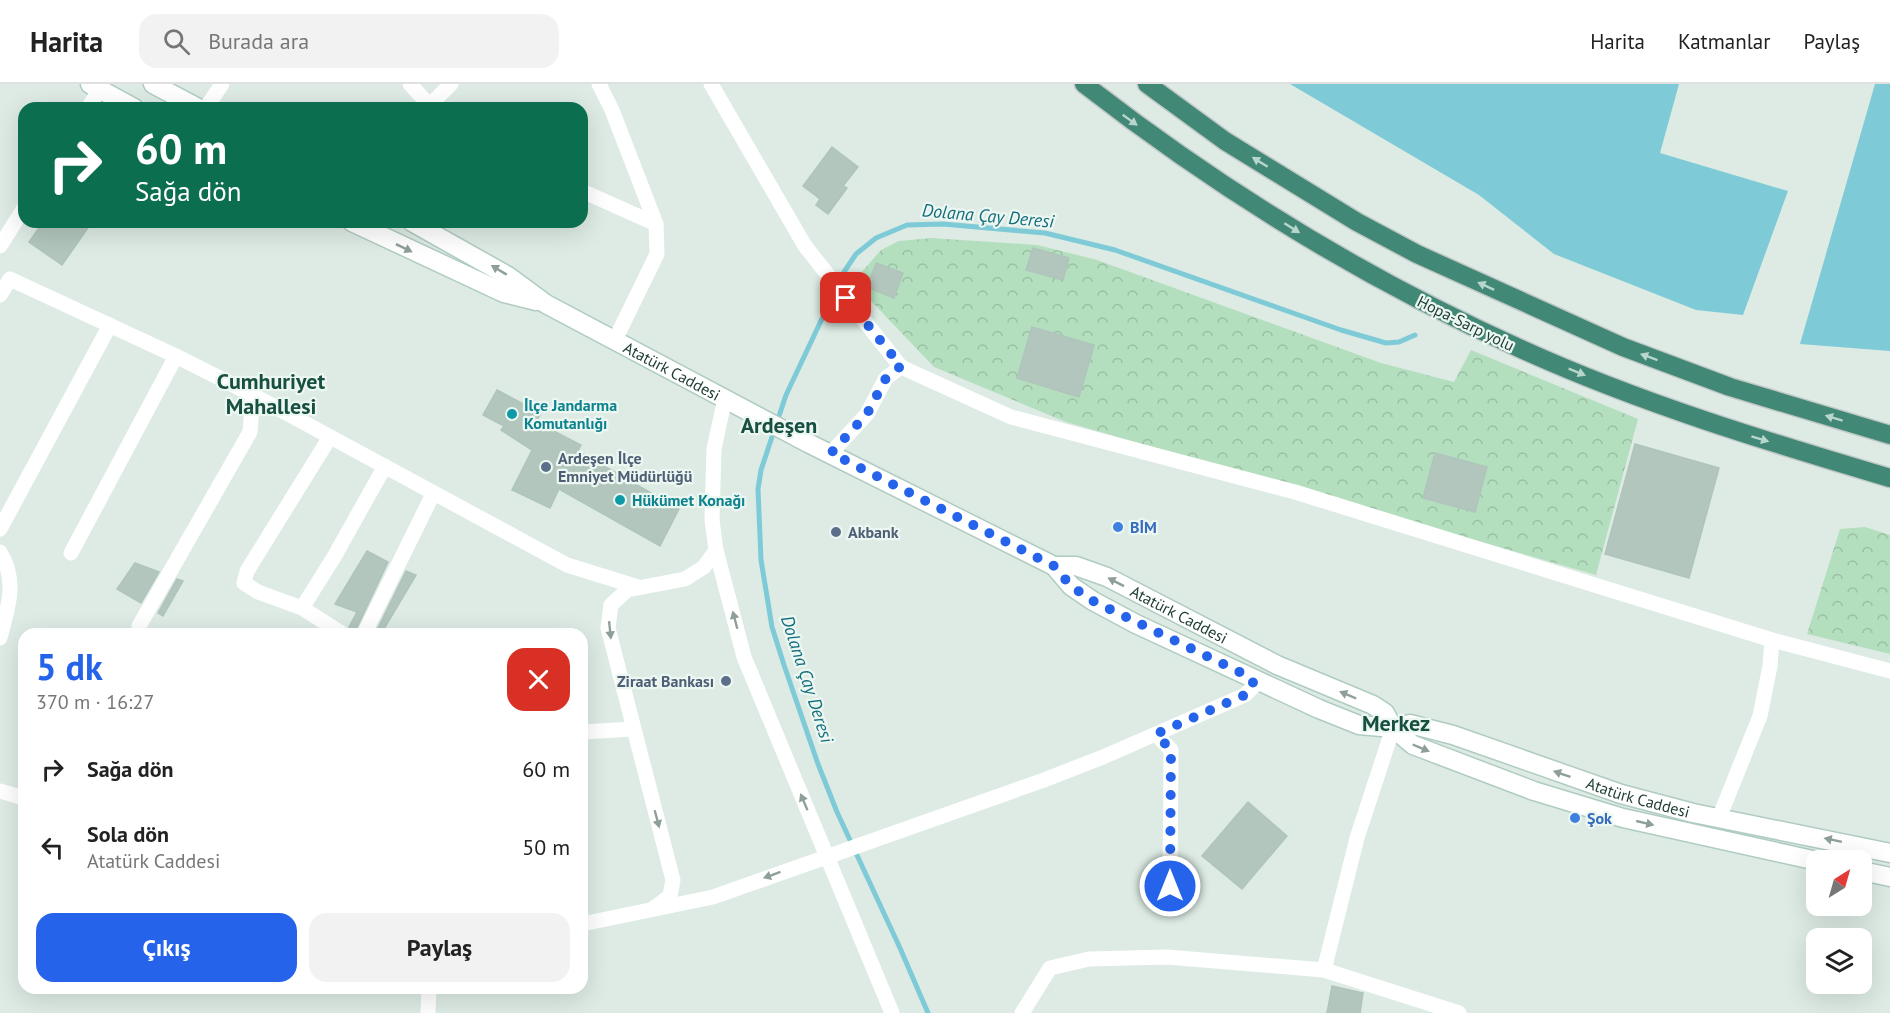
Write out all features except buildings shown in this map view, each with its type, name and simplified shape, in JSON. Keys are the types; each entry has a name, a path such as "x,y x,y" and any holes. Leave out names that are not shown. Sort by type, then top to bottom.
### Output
{"highway":[{"name":"Hopa-Sarp yolu","path":"1083,84 1193,165 1340,258 1430,306 1523,350 1602,382 1734,431 1890,478"},
{"path":"1147,84 1225,141 1357,222 1417,254 1623,347 1731,387 1890,435"}],"main road":[{"path":"153,84 187,102"},
{"path":"95,87 123,102"},
{"name":"Atatürk Caddesi","path":"365,228 504,293 546,304"},
{"name":"Atatürk Caddesi","path":"423,228 508,276 546,304 808,442 1054,566 1071,586 1093,601 1250,677 1359,725 1393,728 1410,723 1453,735 1621,794 1719,818 1890,853"},
{"name":"Atatürk Caddesi","path":"1054,566 1076,566 1107,577 1277,665 1373,705 1385,713 1393,728 1413,745 1534,791 1623,818 1806,859"},
{"path":"1872,873 1890,876"}],"street":[{"path":"210,102 222,84"},
{"path":"410,84 426,102"},
{"path":"435,102 452,84"},
{"path":"599,84 612,110 656,225 657,254 615,340"},
{"path":"711,84 805,246 901,366 1011,417 1295,492 1772,640 1890,671"},
{"path":"90,102 95,87"},
{"path":"588,194 656,225"},
{"path":"0,246 18,218"},
{"path":"0,295 5,276 176,356 253,395 567,565 638,587"},
{"path":"0,530 110,325"},
{"path":"71,553 176,356"},
{"path":"831,453 867,414 886,378 901,366"},
{"path":"139,627 250,432 253,395"},
{"path":"725,398 714,449 712,520 716,550 744,657 832,854 892,1013"},
{"path":"330,437 247,571 244,583 258,592 302,608 334,628"},
{"path":"302,608 334,557 385,466"},
{"path":"367,628 433,494"},
{"path":"650,911 670,896 673,880 608,628 611,605 627,590 685,579 704,567 716,550"},
{"path":"0,552 8,564 12,591 0,638"},
{"path":"1719,818 1760,716 1770,666 1772,640"},
{"path":"588,923 713,897 1044,780 1156,734 1249,692 1254,686 1250,677"},
{"path":"1324,970 1357,838 1393,728"},
{"path":"588,732 633,729"},
{"path":"1156,734 1171,750 1170,886"},
{"path":"0,791 18,796"},
{"path":"1022,1013 1050,968 1089,959 1167,957 1324,970 1459,1013"},
{"path":"428,1013 429,994"}],"green space":[{"path":"931,238 1037,245 1097,260 1381,363 1454,382 1471,350 1638,419 1596,575 1066,422 934,367 853,282 881,250 899,241"},
{"path":"1865,527 1890,535 1890,654 1807,634 1840,529"}],"water":[{"path":"1290,84 1679,84 1660,153 1788,191 1743,315 1696,310 1554,254 1479,195"},
{"path":"1875,84 1890,84 1890,351 1800,344"}],"waterway":[{"name":"Dolana Çay Deresi","path":"928,1013 837,812 818,764 772,627 761,560 758,489 761,470 786,395 844,272 856,254 876,238 907,225 943,224 1045,233 1115,250 1341,330 1386,343 1399,342 1415,335"}],"place":[{"name":"İlçe Jandarma Komutanlığı","path":"512,414"},
{"name":"Ardeşen İlçe Emniyet Müdürlüğü","path":"546,467"},
{"name":"Hükümet Konağı","path":"620,500"},
{"name":"BİM","path":"1118,527"},
{"name":"Akbank","path":"836,532"},
{"name":"Ziraat Bankası","path":"726,681"},
{"name":"Şok","path":"1575,818"}],"district":[{"name":"Cumhuriyet Mahallesi","path":"271,394"},
{"name":"Ardeşen","path":"779,425"},
{"name":"Merkez","path":"1396,723"}],"route":[{"path":"846,298 901,366 886,378 867,414 831,453 1054,566 1071,586 1093,601 1136,624 1250,677 1253,682 1254,686 1245,695 1156,734 1171,750 1170,886"}]}
